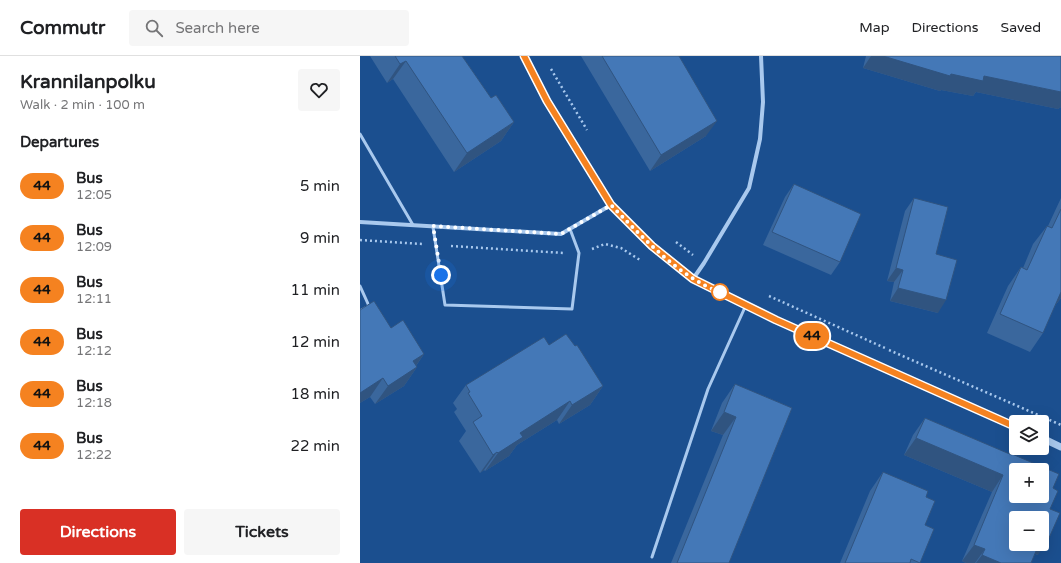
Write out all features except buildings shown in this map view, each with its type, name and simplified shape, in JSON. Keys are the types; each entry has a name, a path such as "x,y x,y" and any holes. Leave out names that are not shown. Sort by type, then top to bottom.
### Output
{"street":[{"path":"524,56 547,101 611,205 652,246 693,279 776,320 1009,424"},
{"path":"693,279 749,188 760,139 763,102 761,56"},
{"path":"360,222 561,234 611,205"},
{"path":"1049,441 1061,447"}],"lane":[{"path":"360,134 413,225"},
{"path":"433,226 445,305 572,309 579,253 570,229"},
{"path":"360,286 369,306 360,311"},
{"path":"652,557 708,389 746,305"}],"path":[{"path":"548,62 589,134"},
{"path":"360,240 579,253 605,244 621,248 641,260"},
{"path":"674,241 704,263"},
{"path":"765,294 1061,426"}],"bus line":[{"name":"44","path":"524,56 547,101 611,205 652,246 693,279 776,320 1009,424"}],"route":[{"path":"441,275 433,226 561,234 611,205 652,246 693,279 720,292"}]}
